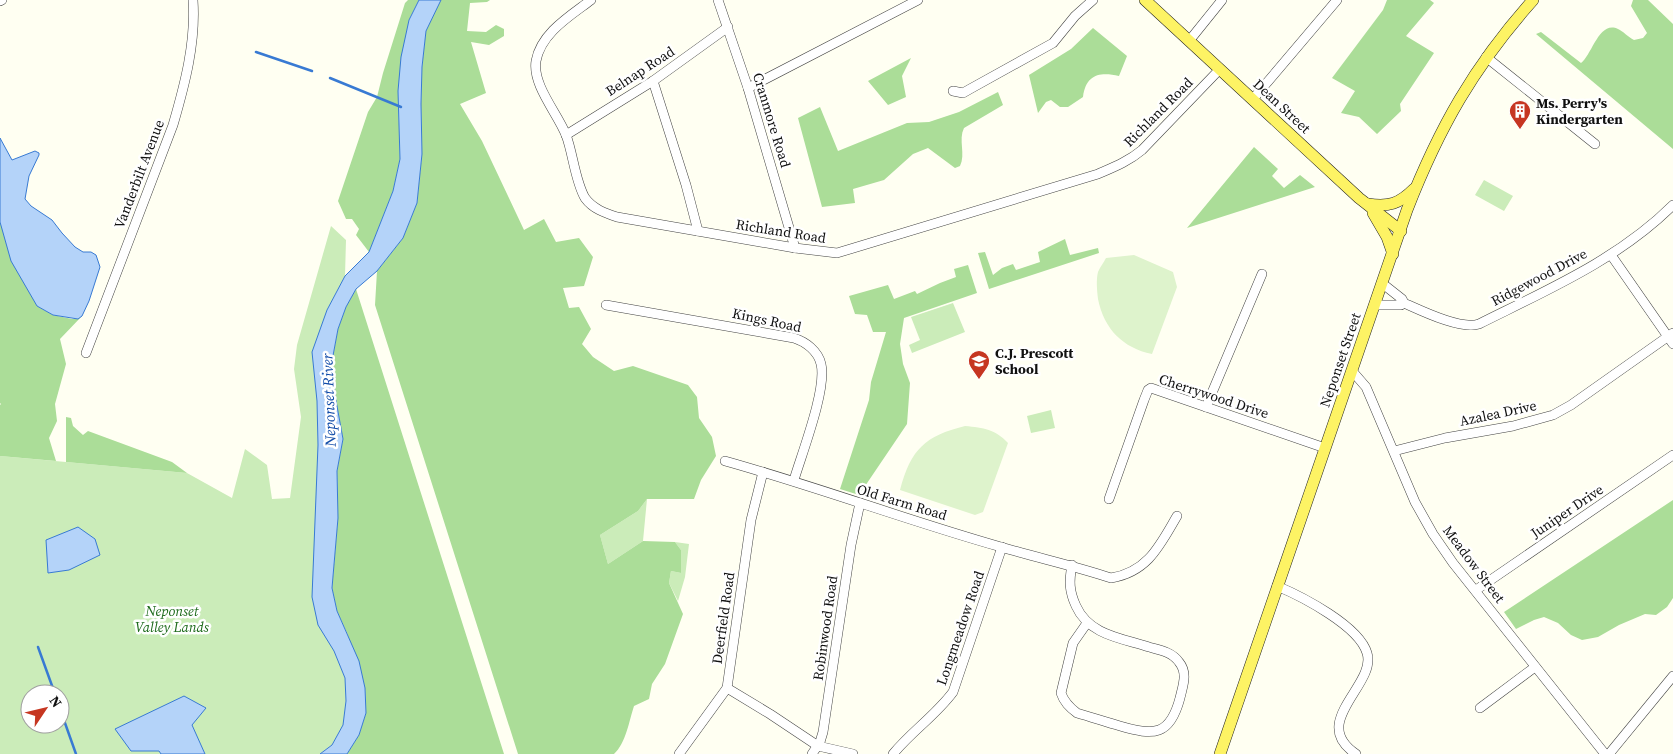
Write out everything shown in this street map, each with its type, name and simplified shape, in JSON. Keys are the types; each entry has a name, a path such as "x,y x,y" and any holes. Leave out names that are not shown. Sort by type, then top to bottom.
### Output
{"main road":[{"name":"Dean Street","path":"1145,0 1366,203 1401,231"},
{"name":"Neponset Street","path":"1220,754 1425,164 1443,127 1486,58 1534,0"},
{"path":"1366,203 1383,206 1393,204 1407,196 1416,187"},
{"path":"1366,203 1379,220 1393,254"}],"street":[{"name":"Vanderbilt Avenue","path":"86,353 173,124 183,89 192,42 193,0"},
{"name":"Richland Road","path":"592,0 557,26 547,37 540,49 536,62 539,83 566,135 584,197 602,212 617,217 837,254 1112,168 1132,158 1142,150 1219,70"},
{"name":"Cranmore Road","path":"718,0 748,88 795,248"},
{"path":"748,88 918,0"},
{"path":"953,91 963,93 970,90 1053,43 1075,16 1093,0"},
{"path":"1189,42 1222,0"},
{"path":"1253,99 1337,0"},
{"name":"Belnap Road","path":"566,135 653,81 728,28"},
{"path":"1486,58 1595,144"},
{"path":"653,81 698,230"},
{"name":"Ridgewood Drive","path":"1383,284 1402,299 1404,303 1446,319 1473,326 1530,301 1611,255 1645,231 1673,205"},
{"path":"1611,255 1671,338"},
{"path":"1206,407 1262,274"},
{"name":"Ridgewood Drive","path":"1375,305 1401,305 1404,303"},
{"name":"Kings Road","path":"606,305 794,338 805,342 821,362 822,376 819,394 794,480"},
{"name":"Azalea Drive","path":"1394,451 1445,438 1513,426 1552,415 1571,405 1671,338"},
{"name":"Meadow Street","path":"1353,372 1366,387 1416,502 1433,534 1535,667 1605,754"},
{"name":"Cherrywood Drive","path":"1109,499 1148,390 1151,388 1325,448"},
{"name":"Juniper Drive","path":"1476,590 1673,455"},
{"name":"Old Farm Road","path":"726,461 794,480 860,503 1002,547 1072,565 1111,578 1125,576 1142,566 1150,558 1177,516"},
{"name":"Deerfield Road","path":"679,754 727,688 750,520 763,472"},
{"name":"Robinwood Road","path":"812,754 818,746 823,732 851,545 860,503"},
{"name":"Longmeadow Road","path":"892,754 936,712 953,692 1002,547"},
{"path":"1072,565 1068,582 1070,592 1079,612 1087,623 1103,632 1168,653 1179,661 1184,672 1183,685 1177,709 1170,722 1163,728 1155,732 1138,732 1077,712 1069,707 1063,699 1061,692 1073,643 1087,623"},
{"path":"1277,586 1302,597 1356,635 1363,643 1368,654 1368,665 1363,679 1347,702 1341,716 1340,728 1342,739 1350,750 1356,754"},
{"path":"1480,708 1535,667"},
{"path":"1609,754 1673,676"},
{"path":"727,688 818,746 853,754"}],"green space":[{"path":"408,0 419,0 409,20 398,91 400,159 393,191 369,252 356,235 359,229 352,219 346,219 338,201 368,112 377,97 405,3"},
{"path":"441,0 490,0 487,2 470,3 467,31 486,32 496,25 504,29 504,36 489,45 471,42 486,93 460,104 482,141 524,230 544,219 556,242 579,238 593,257 584,286 563,288 569,308 579,307 591,329 582,344 593,357 614,371 633,366 688,385 697,397 699,418 712,437 716,456 701,480 694,499 647,499 638,511 600,535 608,564 643,541 675,542 681,550 681,573 671,571 669,583 683,614 665,664 652,684 649,699 634,706 624,738 614,754 518,754 375,305 377,271 403,238 417,203 422,154 422,67 426,30"},
{"path":"1387,0 1430,0 1434,3 1406,36 1434,53 1400,104 1401,111 1377,134 1359,117 1341,113 1355,91 1332,78 1383,10"},
{"path":"1633,0 1648,0 1673,24 1673,149 1536,34 1541,32 1581,63 1596,40 1606,29 1618,29 1634,40 1643,38 1647,33 1631,6"},
{"path":"1093,28 1127,56 1119,76 1106,74 1095,76 1087,83 1083,97 1068,107 1060,107 1051,100 1046,102 1038,113 1029,75 1071,49"},
{"path":"911,58 902,76 906,97 888,105 868,81"},
{"path":"998,92 1003,105 964,128 960,166 955,168 928,148 913,154 884,180 853,189 855,203 822,207 798,118 820,107 838,151 907,123 929,122 959,112"},
{"path":"1254,147 1278,169 1272,176 1284,188 1300,175 1315,187 1187,228"},
{"path":"1484,180 1513,196 1504,211 1475,195"},
{"path":"0,222 37,306 53,315 72,319 78,319 82,316 60,339 66,364 55,404 57,421 49,438 56,461 0,456"},
{"name":"Neponset Valley Lands","path":"331,226 346,240 345,276 327,310 317,401 317,521 334,651 345,678 346,701 343,725 332,745 320,754 0,754 0,456 187,473 232,498 245,449 267,465 272,499 290,498 301,417 294,369 297,345"},
{"path":"1065,239 1070,255 1098,248 1099,253 989,289 978,253 985,252 993,275 1002,268 1013,264 1016,270 1040,262 1038,252"},
{"path":"1134,255 1173,272 1177,287 1152,354 1132,347 1116,336 1105,319 1098,299 1097,275 1106,258"},
{"path":"968,265 977,293 904,318 900,344 903,364 910,383 907,424 859,495 840,489 869,400 871,382 886,332 873,332 867,315 855,314 849,296 888,285 894,299 915,291 917,294 956,277 954,269"},
{"path":"356,289 504,754 347,754 359,735 366,713 365,688 347,633 337,611 332,588 338,518 337,471 343,439 335,395 332,361 338,329 346,307"},
{"path":"953,303 965,332 912,353 909,345 920,340 911,317"},
{"path":"1051,410 1055,428 1031,433 1027,416"},
{"path":"66,417 71,418 73,426 83,435 88,431 172,462 187,473 66,462"},
{"path":"965,426 989,430 1008,443 983,512 975,515 900,490 909,464 922,446 940,434"},
{"path":"647,499 643,541 608,564 600,535 638,511"},
{"path":"1673,500 1673,598 1667,607 1656,615 1645,614 1619,625 1598,637 1582,640 1571,635 1558,623 1544,617 1516,629 1504,612"},
{"path":"675,542 689,544 685,577 678,601 669,583 671,571 681,573 681,550"}],"water":[{"name":"Neponset River","path":"419,0 441,0 426,31 422,67 422,154 417,203 403,238 377,271 356,289 346,307 338,329 332,361 335,395 343,439 337,471 338,518 332,588 337,611 359,661 365,688 366,713 359,735 347,754 320,754 332,745 343,725 346,701 345,678 334,651 318,625 312,597 318,445 317,401 312,352 327,310 345,276 369,252 393,191 400,159 398,91 401,57 409,20"},
{"path":"0,138 12,160 35,151 39,153 29,176 25,199 31,206 52,220 75,247 83,252 91,252 96,255 100,267 89,301 82,316 78,319 53,315 37,306 11,261 0,222"},
{"path":"78,527 95,539 100,555 69,570 48,573 46,540"},
{"path":"184,696 206,708 192,725 205,754 161,754 159,751 131,751 115,729"}],"waterway":[{"path":"256,52 312,71"},
{"path":"330,78 401,107"},
{"path":"38,647 51,684"},
{"path":"69,734 76,754"}],"place":[{"name":"Ms. Perry's Kindergarten","path":"1520,130"},
{"name":"C.J. Prescott School","path":"979,380"}]}
